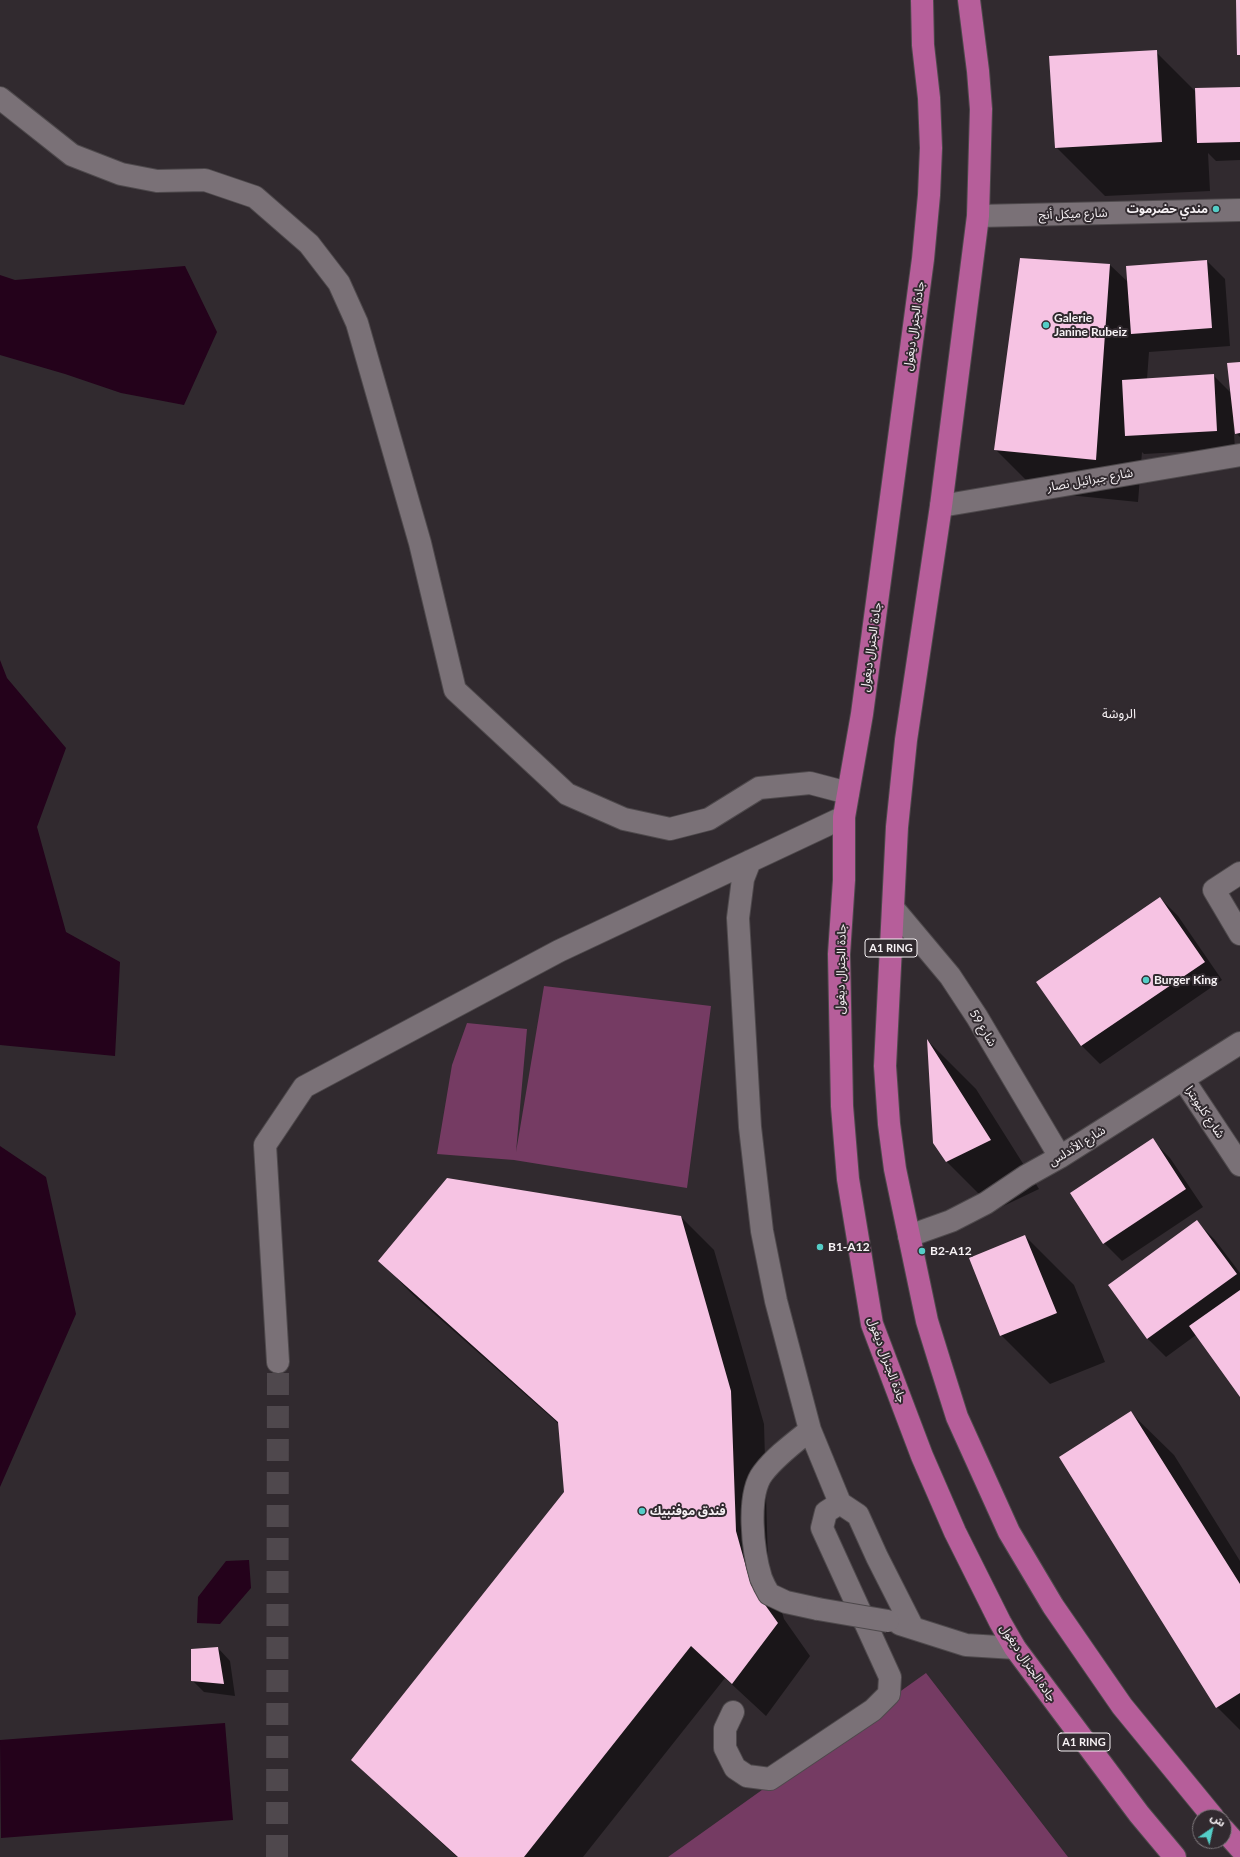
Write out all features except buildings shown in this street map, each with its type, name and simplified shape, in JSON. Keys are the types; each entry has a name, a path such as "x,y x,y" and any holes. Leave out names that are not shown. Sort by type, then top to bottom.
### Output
{"highway":[{"name":"جادة الجنرال ديغول","path":"922,0 931,148 928,209 923,258 863,706 844,816 844,880 839,954 842,1106 848,1179 872,1324 922,1456 949,1518 1000,1622 1015,1648 1139,1814 1175,1857"},
{"name":"A1 RING","path":"969,0 981,109 978,216 941,506 906,740 896,827 885,1066 889,1124 895,1169 927,1321 957,1417 1009,1532 1053,1606 1122,1706 1206,1809"},
{"path":"1232,1839 1240,1848"}],"street":[{"path":"0,98 72,155 121,174 157,182 205,180 254,197 309,244 339,283 357,324 420,543 456,690 567,794 624,819 670,829 709,819 759,788 810,782 848,793"},
{"name":"شارع ميكل أنج","path":"978,216 1240,210"},
{"name":"شارع جبرائيل نصار","path":"941,506 1240,455"},
{"path":"278,1362 265,1145 304,1087 559,951 844,816"},
{"path":"750,861 743,880 738,918 750,1128 762,1231 773,1286 810,1430 840,1503 858,1515 914,1628"},
{"path":"1240,874 1214,890 1240,934"},
{"name":"شارع 59","path":"893,908 941,964 962,994 1060,1157"},
{"name":"شارع الأندلس","path":"909,1236 951,1221 986,1204 1026,1176 1060,1157 1240,1043"},
{"name":"شارع كليوبترا","path":"1183,1079 1240,1165"},
{"path":"810,1430 785,1450 762,1474 754,1492 753,1506 755,1546 761,1578 769,1594 786,1602 888,1621 914,1628 935,1637 966,1646 1015,1648"},
{"path":"733,1712 725,1729 725,1748 735,1768 747,1776 770,1779 873,1710 889,1694 890,1677 822,1528 826,1512 840,1503"}],"shaded area":[{"path":"185,266 217,332 184,405 121,393 65,374 0,355 0,275 15,280"},
{"path":"0,660 7,678 66,748 37,827 66,932 120,962 115,1056 0,1045"},
{"path":"544,986 711,1006 687,1188 514,1160 437,1154 452,1065 467,1023 527,1029 516,1152"},
{"path":"0,1146 46,1177 76,1314 0,1487"},
{"path":"249,1560 251,1588 220,1624 197,1623 198,1597 226,1561"},
{"path":"926,1673 1068,1857 668,1857"},
{"path":"225,1723 233,1820 1,1838 0,1740"}],"tunnel":[{"path":"277,1857 278,1362"}],"place":[{"name":"مندي حضرموت","path":"1216,209"},
{"name":"Galerie Janine Rubeiz","path":"1046,325"},
{"name":"Burger King","path":"1146,980"},
{"name":"B1-A12","path":"820,1247"},
{"name":"B2-A12","path":"922,1251"},
{"name":"فندق موفنبيك","path":"642,1511"}],"district":[{"name":"الروشة","path":"1119,714"}]}
